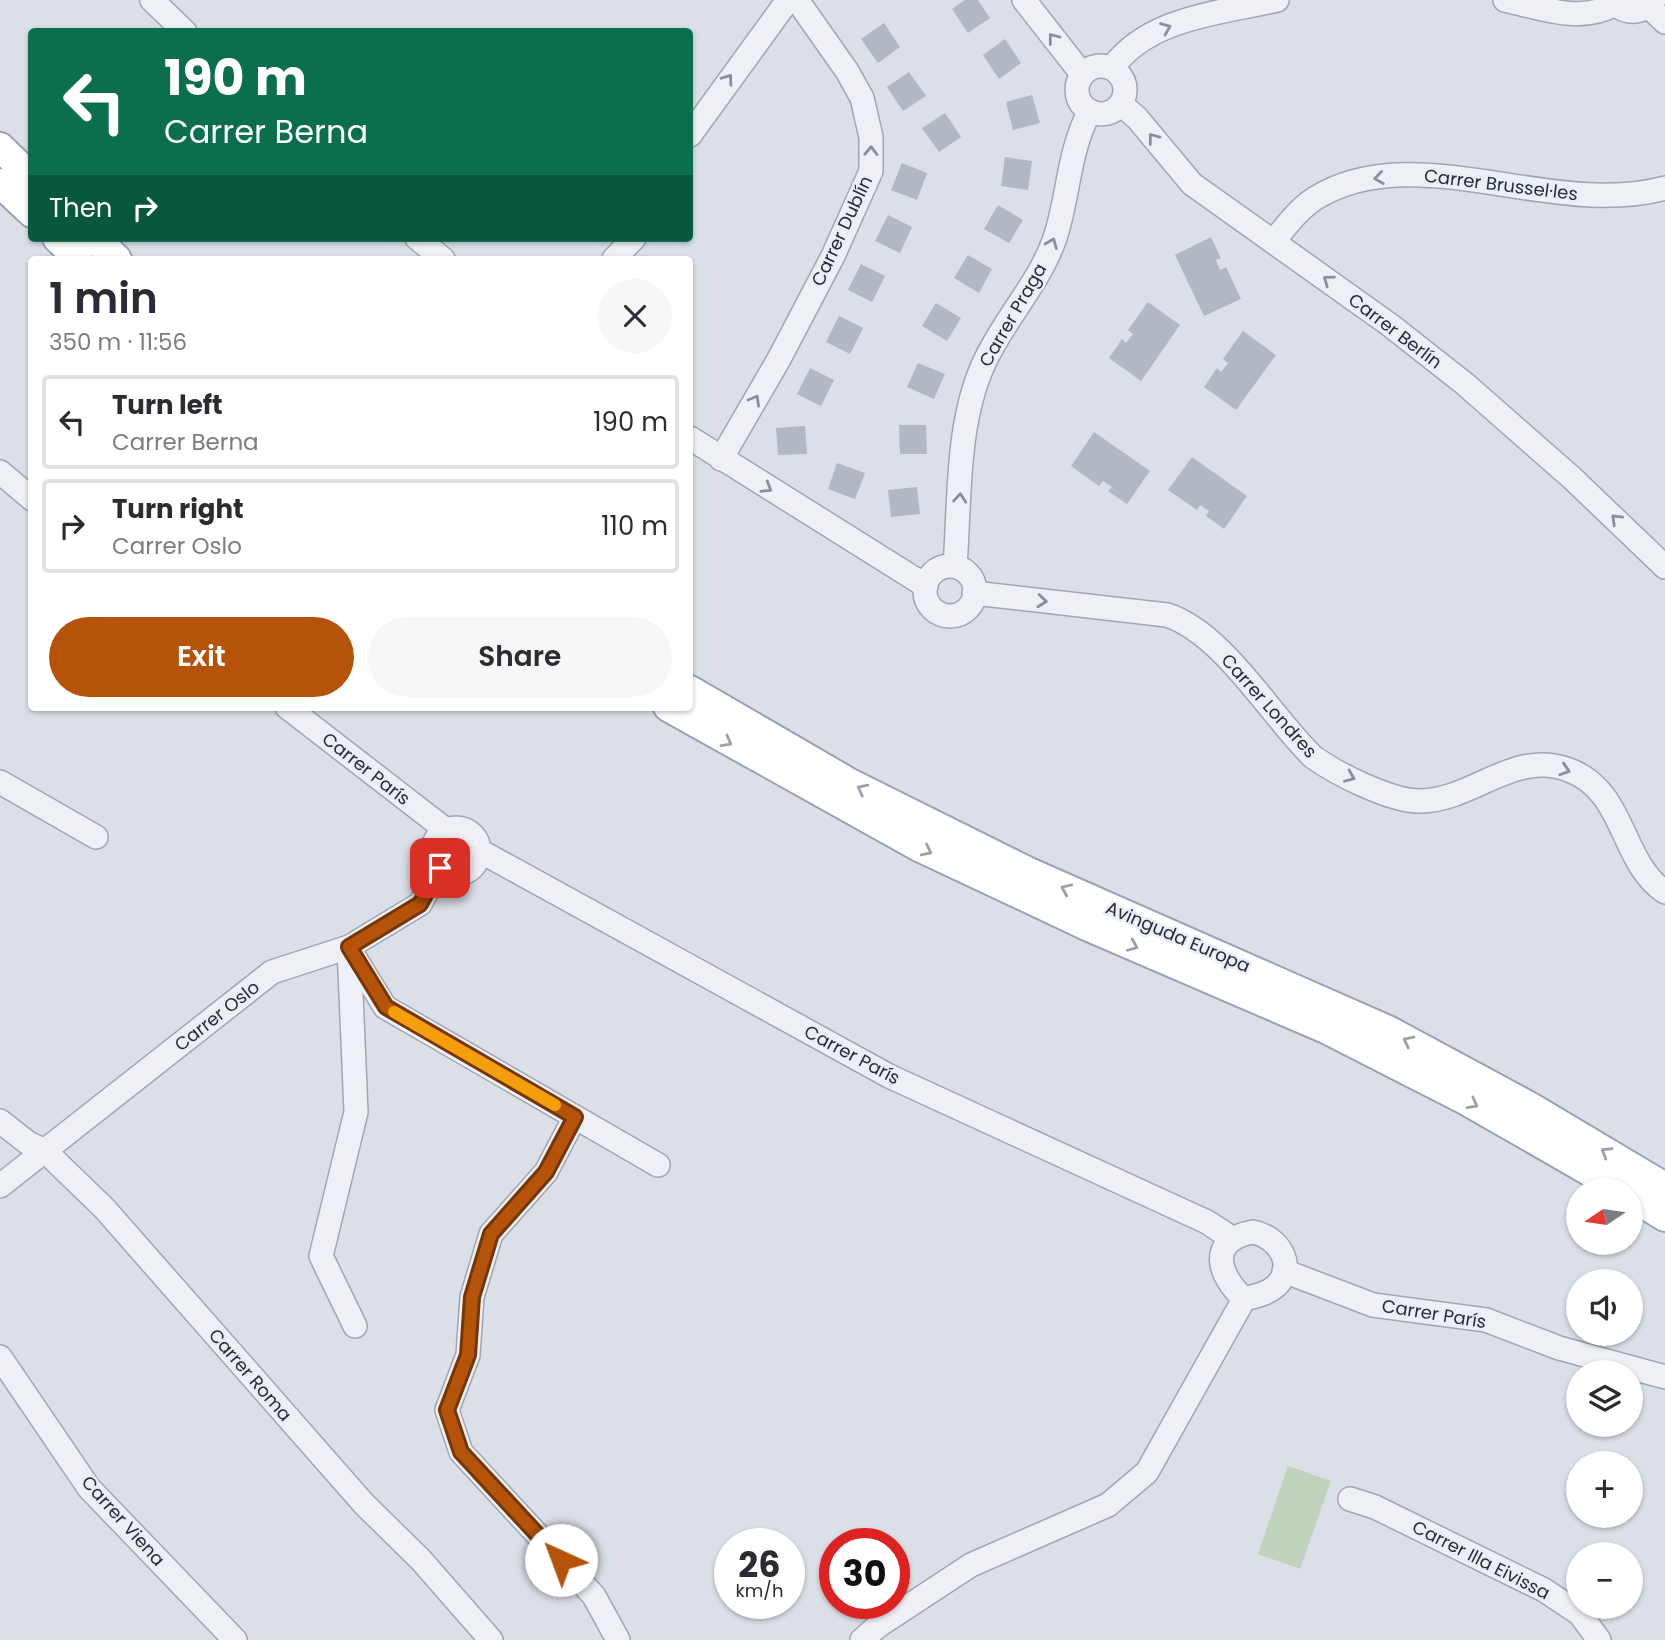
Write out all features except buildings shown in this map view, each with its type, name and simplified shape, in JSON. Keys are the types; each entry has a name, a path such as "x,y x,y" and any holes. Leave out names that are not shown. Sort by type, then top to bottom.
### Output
{"main road":[{"path":"0,147 28,174"},
{"path":"0,183 28,209"},
{"path":"61,242 76,256"},
{"path":"99,242 114,256"},
{"name":"Avinguda Europa","path":"693,692 1089,927 1328,1030 1467,1101 1601,1178"},
{"name":"Avinguda Europa","path":"675,711 740,750 968,857 1028,872 1354,1013 1462,1068 1665,1187"},
{"path":"1643,1203 1665,1217"}],"street":[{"path":"152,0 180,28"},
{"path":"693,131 788,0"},
{"name":"Carrer Dublín","path":"721,459 779,359 833,256 871,171 872,138 862,98 797,0"},
{"path":"1024,0 1082,74"},
{"path":"1112,68 1126,52 1160,29 1278,0"},
{"path":"1505,0 1566,14 1604,10 1613,2 1634,12 1656,9"},
{"path":"1099,65 1112,68 1124,81 1121,104 1108,113 1090,111 1080,102 1077,94 1082,74 1099,65"},
{"name":"Carrer Berlín","path":"1121,104 1137,118 1192,184 1274,241 1465,384 1564,470 1665,567"},
{"name":"Carrer Praga","path":"955,566 962,453 967,417 978,378 994,342 1035,279 1054,241 1074,145 1090,111"},
{"name":"Carrer Brussel·les","path":"1274,241 1312,200 1332,189 1386,177 1435,174 1566,195 1599,197 1628,196 1665,188"},
{"path":"422,242 439,256"},
{"path":"617,256 630,242"},
{"path":"693,440 926,586"},
{"path":"0,472 28,496"},
{"path":"955,566 970,576 974,593 963,612 947,615 939,613 928,602 926,586 934,572 955,566"},
{"name":"Carrer Londres","path":"974,593 1167,615 1184,620 1210,639 1313,757 1330,769 1396,798 1423,802 1439,799 1516,767 1545,765 1571,770 1593,784 1611,803 1645,873 1665,892"},
{"name":"Carrer París","path":"292,711 446,830"},
{"path":"0,782 96,837"},
{"path":"462,828 475,837 480,851 475,866 462,874 446,873 435,862 433,847 446,830 462,828"},
{"name":"Carrer París","path":"480,851 889,1076 1207,1222 1233,1239"},
{"name":"Carrer Oslo","path":"0,1186 272,972 349,947 420,904 440,868"},
{"path":"349,947 386,1007 658,1166"},
{"path":"349,947 356,1112 321,1256 355,1325"},
{"path":"575,1117 546,1172 491,1234 472,1297 468,1355 447,1410 461,1452 594,1596 618,1640"},
{"name":"Carrer Roma","path":"0,1121 28,1143 45,1151 104,1209 365,1504 421,1560 491,1640"},
{"path":"862,1640 878,1626 971,1565 1108,1505 1147,1472 1244,1299 1267,1293 1280,1281 1284,1271 1282,1251 1276,1242 1264,1234 1253,1232 1233,1239 1223,1253 1221,1264 1225,1279 1244,1299"},
{"name":"Carrer París","path":"1284,1271 1373,1305 1486,1320 1559,1348 1665,1377"},
{"name":"Carrer Viena","path":"0,1357 89,1488 234,1640"},
{"name":"Carrer Illa Eivissa","path":"1350,1499 1375,1507 1544,1590 1580,1614 1599,1640"}],"green space":[{"path":"1288,1466 1331,1481 1300,1569 1258,1554"}],"slow traffic":[{"path":"394,1012 555,1105"}],"route":[{"path":"440,868 420,904 349,947 386,1007 575,1117 546,1172 491,1234 472,1297 468,1355 447,1410 461,1452 561,1560"}]}
